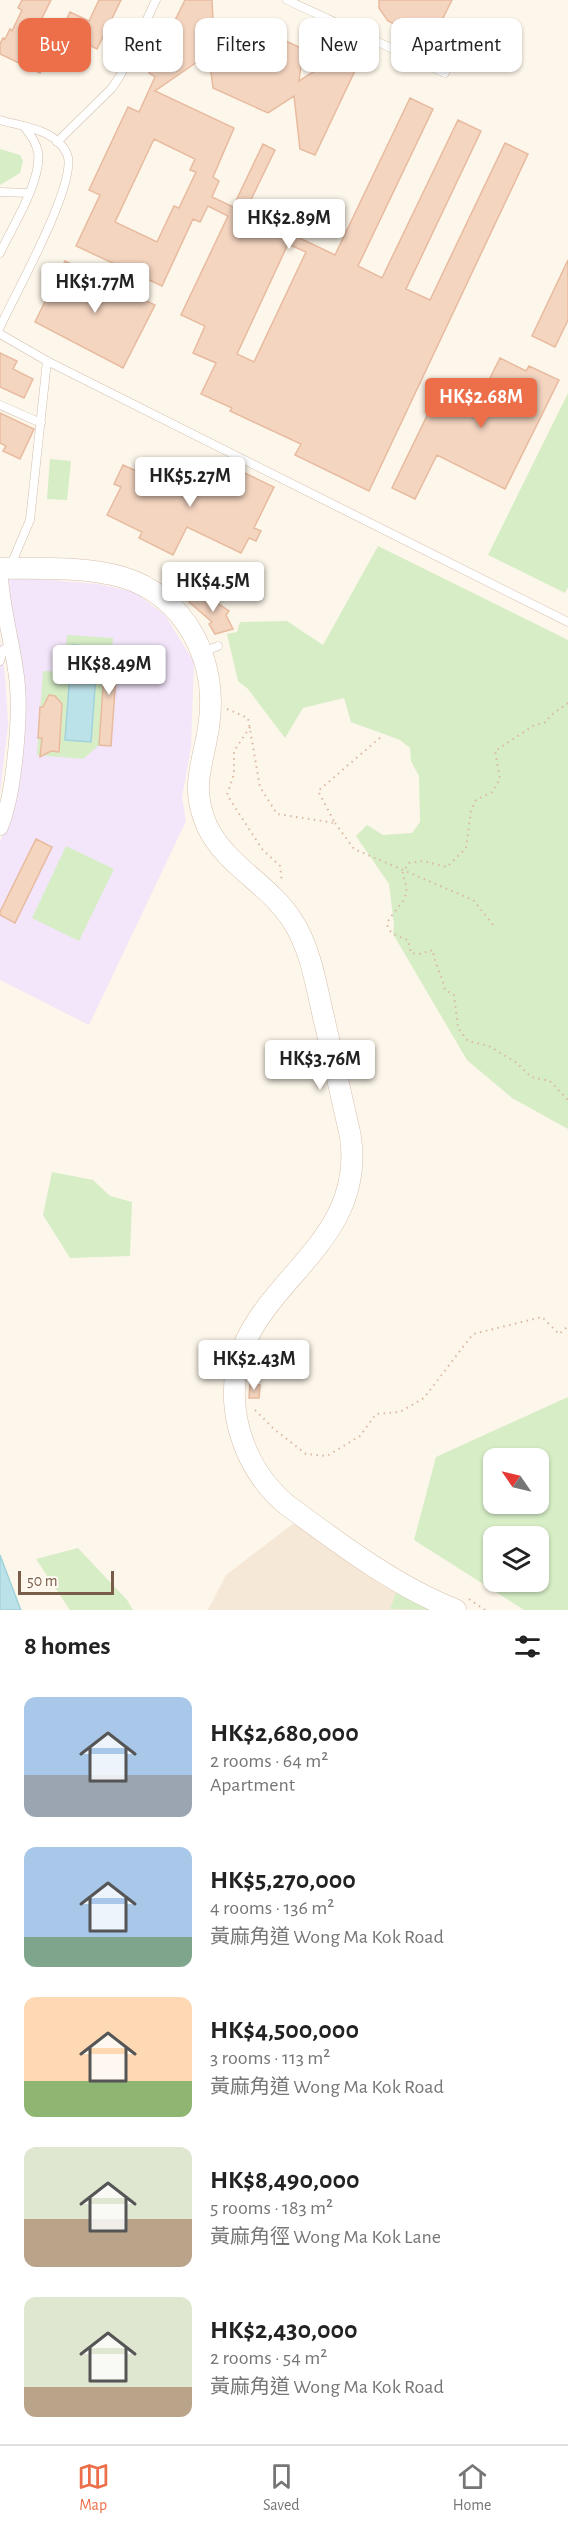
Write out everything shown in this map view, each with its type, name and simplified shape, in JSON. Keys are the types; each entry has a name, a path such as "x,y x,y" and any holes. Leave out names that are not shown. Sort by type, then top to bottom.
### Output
{"street":[{"path":"0,828 10,792 18,710 17,679 2,603 3,569 96,572 134,582 159,596 179,613 192,631 211,649 209,725 198,770 198,791 202,813 218,844 286,912 302,938 314,972 350,1134 351,1174 345,1201 332,1227 268,1302 252,1326 238,1363 235,1398 237,1420 249,1457 263,1481 279,1499 403,1585 426,1598 456,1610"}],"lane":[{"path":"57,142 112,88 156,0"},
{"path":"287,0 445,73"},
{"path":"0,120 44,132 68,155 70,166 60,202 0,327"},
{"path":"0,252 36,175 38,153 33,139 25,128"},
{"path":"0,192 28,193"},
{"path":"0,334 47,360 568,622"},
{"path":"3,569 30,520 47,360"},
{"path":"0,405 41,423"},
{"path":"0,661 3,650 10,645"}],"path":[{"path":"211,702 248,718 260,787 277,814 335,823"},
{"path":"568,703 551,715 546,722 533,726 495,751 501,779 492,792 476,800 471,811 466,848 447,867 423,861 410,863 402,874 407,884 407,895 387,923 388,929 394,935 408,940 411,953 419,954 433,950 433,958 439,965 445,990 454,995 458,1028 468,1041 489,1046 517,1063 531,1077 550,1081 568,1100"},
{"path":"250,727 234,751 234,774 227,795 262,849 280,866 286,912"},
{"path":"382,736 318,791 335,823 354,849 473,900 495,927"},
{"path":"235,1398 255,1410 306,1454 327,1456 360,1436 376,1414 400,1412 424,1398 473,1334 542,1317 559,1334 568,1326"}],"shaded area":[{"path":"1,576 99,584 134,592 165,615 194,662 191,747 182,798 186,821 89,1025 0,980 0,842 11,813 22,716"},
{"path":"0,639 8,724 0,793"},
{"path":"298,1520 432,1610 208,1610 226,1575"}],"green space":[{"path":"0,149 20,155 23,161 20,173 0,185"},
{"path":"568,393 568,587 565,593 488,555"},
{"path":"50,459 71,461 67,500 47,499"},
{"path":"378,546 568,640 568,1129 512,1098 467,1060 393,934 389,884 356,836 367,825 383,835 412,833 420,822 419,776 411,761 410,748 400,740 351,722 344,698 303,708 285,738 248,689 238,681 227,634 237,632 240,622 287,621 323,645"},
{"path":"67,635 113,638 112,647 118,647 111,746 99,745 83,759 37,755 43,671 64,672"},
{"path":"66,846 114,869 79,941 32,918"},
{"path":"52,1172 93,1180 110,1196 132,1202 130,1256 70,1258 43,1215"},
{"path":"568,1397 568,1610 524,1610 496,1592 549,1592 549,1526 483,1526 483,1584 414,1540 436,1457"},
{"path":"78,1548 127,1600 133,1610 70,1610 36,1559"},
{"path":"399,1585 441,1610 390,1609"}],"water":[{"path":"72,645 98,647 91,742 65,740"},
{"path":"0,1555 20,1608 21,1610 0,1610"}],"building":[{"path":"22,0 51,0 42,18 18,18 22,10 18,8"},
{"path":"99,0 121,0 112,18 103,18 103,37 97,49 91,46 90,18"},
{"path":"185,0 212,0 213,18 195,18 195,63 183,72 183,18 176,18"},
{"path":"379,0 452,0 443,18 391,18 391,22 379,8"},
{"path":"70,12 83,18 67,18"},
{"path":"18,18 18,63 0,54 0,44 3,38 5,39 10,29 12,31"},
{"path":"287,42 299,47 299,81 313,72 354,72 315,155 300,149 294,96 268,113 213,88 211,72 287,72"},
{"path":"149,72 183,72 155,91 234,128 213,177 219,181 212,197 233,207 263,144 275,150 245,212 335,255 410,98 433,109 358,266 382,278 458,120 481,131 406,289 430,300 505,143 528,154 369,491 295,455 301,444 230,411 232,408 201,394 216,363 193,353 205,326 181,315 228,216 208,206 200,222 193,219 162,286 76,246 100,195 89,190 128,107 139,112 155,77","holes":["154,139 195,159 190,170 196,172 179,208 174,206 157,242 115,222","288,244 306,252 254,362 237,354"]},
{"path":"568,260 568,320 555,347 532,336"},
{"path":"65,261 155,305 123,368 35,322"},
{"path":"0,353 17,361 13,369 33,379 24,398 0,387"},
{"path":"500,358 526,371 529,366 559,380 505,489 437,455 415,499 392,488 439,391 475,408"},
{"path":"0,413 34,429 20,459 3,451 6,446 0,443"},
{"path":"123,465 165,484 172,469 222,493 234,468 274,487 254,528 261,531 256,541 249,538 241,553 187,527 173,555 139,538 142,532 107,515 121,487 114,484"},
{"path":"196,593 206,599 208,597 229,611 226,615 233,629 215,634 209,624 212,622 189,602"},
{"path":"106,646 118,647 111,746 99,745"},
{"path":"49,695 55,696 62,704 59,752 51,751 40,757 42,738 38,738 40,707 43,707"},
{"path":"36,839 52,847 15,923 0,915 0,912"},
{"path":"250,1384 260,1385 259,1398 249,1398"}]}
